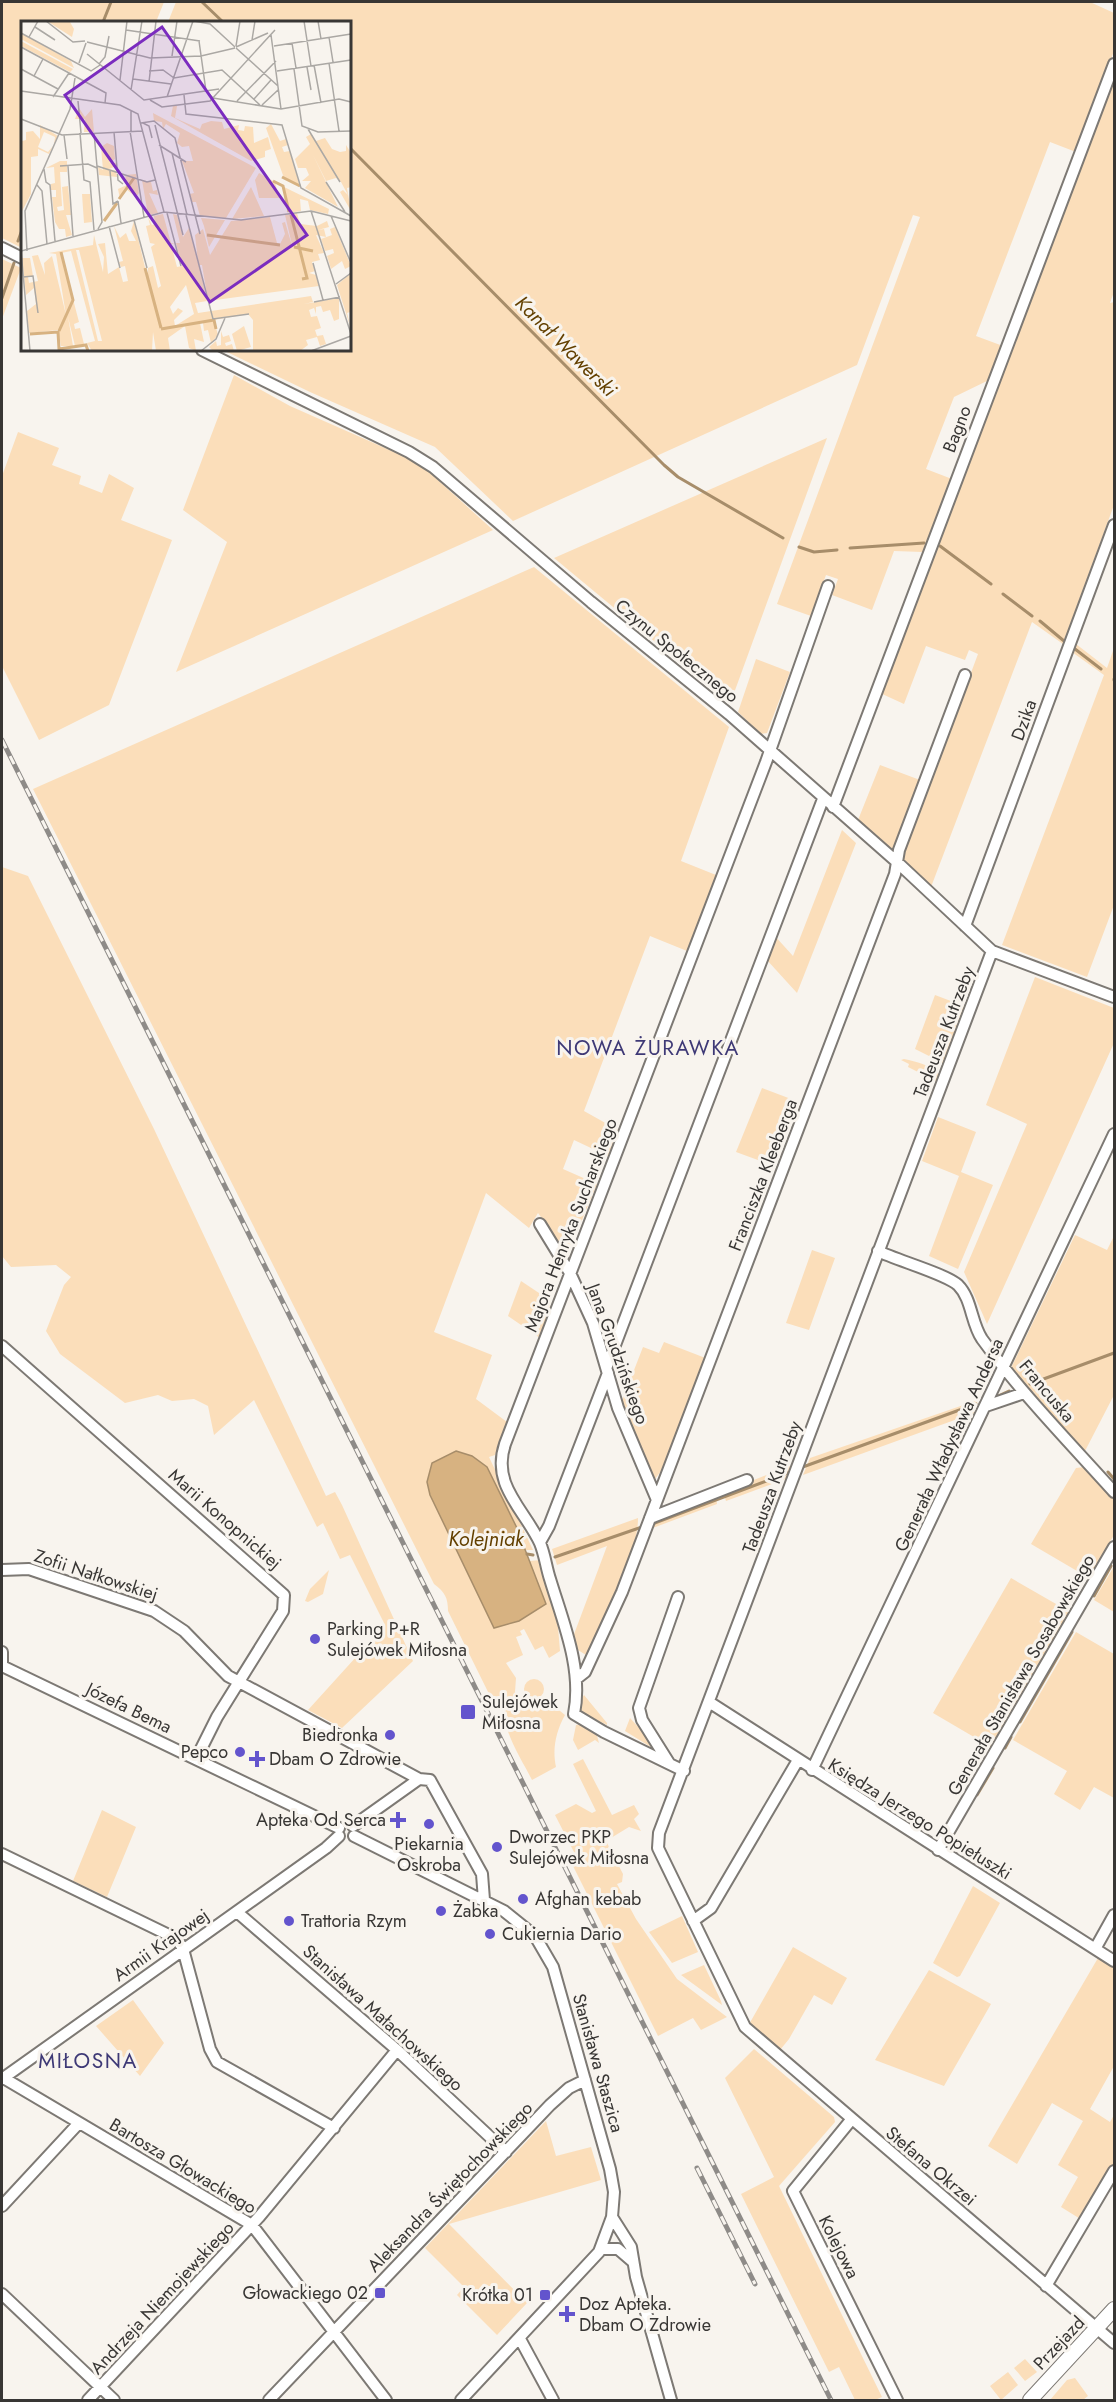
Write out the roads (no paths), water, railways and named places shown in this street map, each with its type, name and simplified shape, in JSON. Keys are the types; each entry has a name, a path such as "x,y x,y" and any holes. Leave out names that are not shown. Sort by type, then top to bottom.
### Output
{"street":[{"name":"Bagno","path":"833,807 923,563 1114,64"},
{"path":"2,248 21,258"},
{"name":"Czynu Społecznego","path":"204,351 409,452 433,467 482,511 770,751 897,862 992,951 1114,997"},
{"name":"Dzika","path":"965,926 1114,525"},
{"name":"Majora Henryka Sucharskiego","path":"669,1764 604,1732 574,1714 576,1679 540,1542 509,1491 499,1465 770,751 828,586"},
{"name":"Franciszka Kleeberga","path":"576,1679 585,1672 618,1602 895,874 897,862 965,675"},
{"path":"540,1542 549,1526 823,799"},
{"name":"Tadeusza Kutrzeby","path":"745,2027 658,1848 659,1833 992,951"},
{"name":"Generała Władysława Andersa","path":"812,1770 1114,1134"},
{"name":"Jana Grudzińskiego","path":"540,1224 570,1273 593,1323 618,1408 657,1500"},
{"name":"Francuska","path":"878,1251 956,1283 966,1296 971,1318 981,1337 1024,1393 1114,1492"},
{"name":"Marii Konopnickiej","path":"2,1346 283,1593 285,1601 283,1611 238,1682 196,1758"},
{"path":"986,1406 1024,1393"},
{"path":"650,1518 747,1480"},
{"name":"Generała Stanisława Sosabowskiego","path":"938,1850 1114,1547"},
{"name":"Zofii Nałkowskiej","path":"2,1570 29,1569 146,1606 176,1624 218,1669 238,1682 419,1779 432,1781 482,1874 484,1900"},
{"path":"678,1597 639,1708 642,1720 669,1764 684,1771"},
{"path":"2,1652 2,1666"},
{"name":"Józefa Bema","path":"2,1666 196,1758 339,1832"},
{"name":"Księdza Jerzego Popiełuszki","path":"710,1702 812,1770 1114,1961"},
{"path":"693,1921 711,1908 798,1760"},
{"path":"339,1832 348,1840 354,1831 419,1779"},
{"path":"354,1831 484,1900"},
{"name":"Armii Krajowej","path":"2,2078 326,1848 339,1832"},
{"path":"2,1854 171,1935 183,1949 210,2049 217,2062 334,2128"},
{"name":"Stanisława Staszica","path":"484,1900 519,1920 535,1936 547,1953 612,2176 612,2217"},
{"name":"Stanisława Małachowskiego","path":"237,1912 397,2050 506,2152"},
{"path":"1095,1949 1114,1915"},
{"name":"Stefana Okrzei","path":"745,2027 1114,2343"},
{"name":"Andrzeja Niemojewskiego","path":"88,2400 252,2225 397,2050"},
{"name":"Bartosza Głowackiego","path":"2,2078 252,2225 386,2400"},
{"name":"Aleksandra Świętochowskiego","path":"269,2400 560,2096 585,2080"},
{"name":"Kolejowa","path":"851,2120 793,2191 897,2400"},
{"path":"2,2206 78,2124"},
{"path":"1046,2286 1114,2171"},
{"path":"461,2400 586,2269 601,2249 612,2217 620,2225 631,2247 632,2261 671,2400"},
{"path":"601,2249 618,2249 632,2261"},
{"path":"2,2294 114,2400"},
{"name":"Przejazd","path":"1030,2400 1114,2309"},
{"path":"520,2338 553,2400"}],"water":[{"name":"Kolejniak","path":"456,1451 472,1456 487,1467 516,1526 546,1604 519,1621 494,1628 430,1495 427,1482 432,1463"}],"waterway":[{"path":"103,21 111,2"},
{"name":"Kanał Wawerski","path":"202,2 222,21"},
{"name":"Kanał Wawerski","path":"351,149 664,465 678,477 783,538"},
{"path":"18,241 21,233"},
{"path":"2,298 14,263"},
{"name":"Kanał Wawerski","path":"850,548 924,543"},
{"name":"Kanał Wawerski","path":"940,546 991,584"},
{"name":"Kanał Wawerski","path":"799,547 814,552 837,550"},
{"name":"Kanał Wawerski","path":"1003,594 1032,616"},
{"name":"Kanał Wawerski","path":"1040,621 1064,641"},
{"name":"Kanał Wawerski","path":"1075,649 1101,669"},
{"path":"1030,1384 1114,1353"},
{"path":"998,1396 1009,1391"},
{"path":"800,1468 976,1404"},
{"path":"652,1524 793,1471"},
{"path":"1108,1472 1114,1479"},
{"path":"555,1557 642,1527"},
{"path":"527,1554 533,1555"},
{"path":"1094,1596 1111,1566"},
{"path":"1020,1722 1072,1632"},
{"path":"1005,1748 1011,1737"},
{"path":"977,1795 993,1768"}],"railway":[{"path":"2,740 831,2400"},
{"path":"697,2168 755,2284"}],"place":[{"name":"Parking P+R Sulejówek Miłosna","path":"315,1639"},
{"name":"Sulejówek Miłosna","path":"468,1712"},
{"name":"Biedronka","path":"390,1735"},
{"name":"Pepco","path":"240,1752"},
{"name":"Dbam O Zdrowie","path":"257,1759"},
{"name":"Apteka Od Serca","path":"398,1820"},
{"name":"Piekarnia Oskroba","path":"429,1824"},
{"name":"Dworzec PKP Sulejówek Miłosna","path":"497,1847"},
{"name":"Afghan kebab","path":"523,1899"},
{"name":"Żabka","path":"441,1911"},
{"name":"Trattoria Rzym","path":"289,1921"},
{"name":"Cukiernia Dario","path":"490,1934"},
{"name":"Głowackiego 02","path":"380,2293"},
{"name":"Krótka 01","path":"545,2295"},
{"name":"Doz Apteka. Dbam O Zdrowie","path":"567,2314"}],"district":[{"name":"NOWA ŻURAWKA","path":"648,1048"},
{"name":"MIŁOSNA","path":"88,2061"}]}
